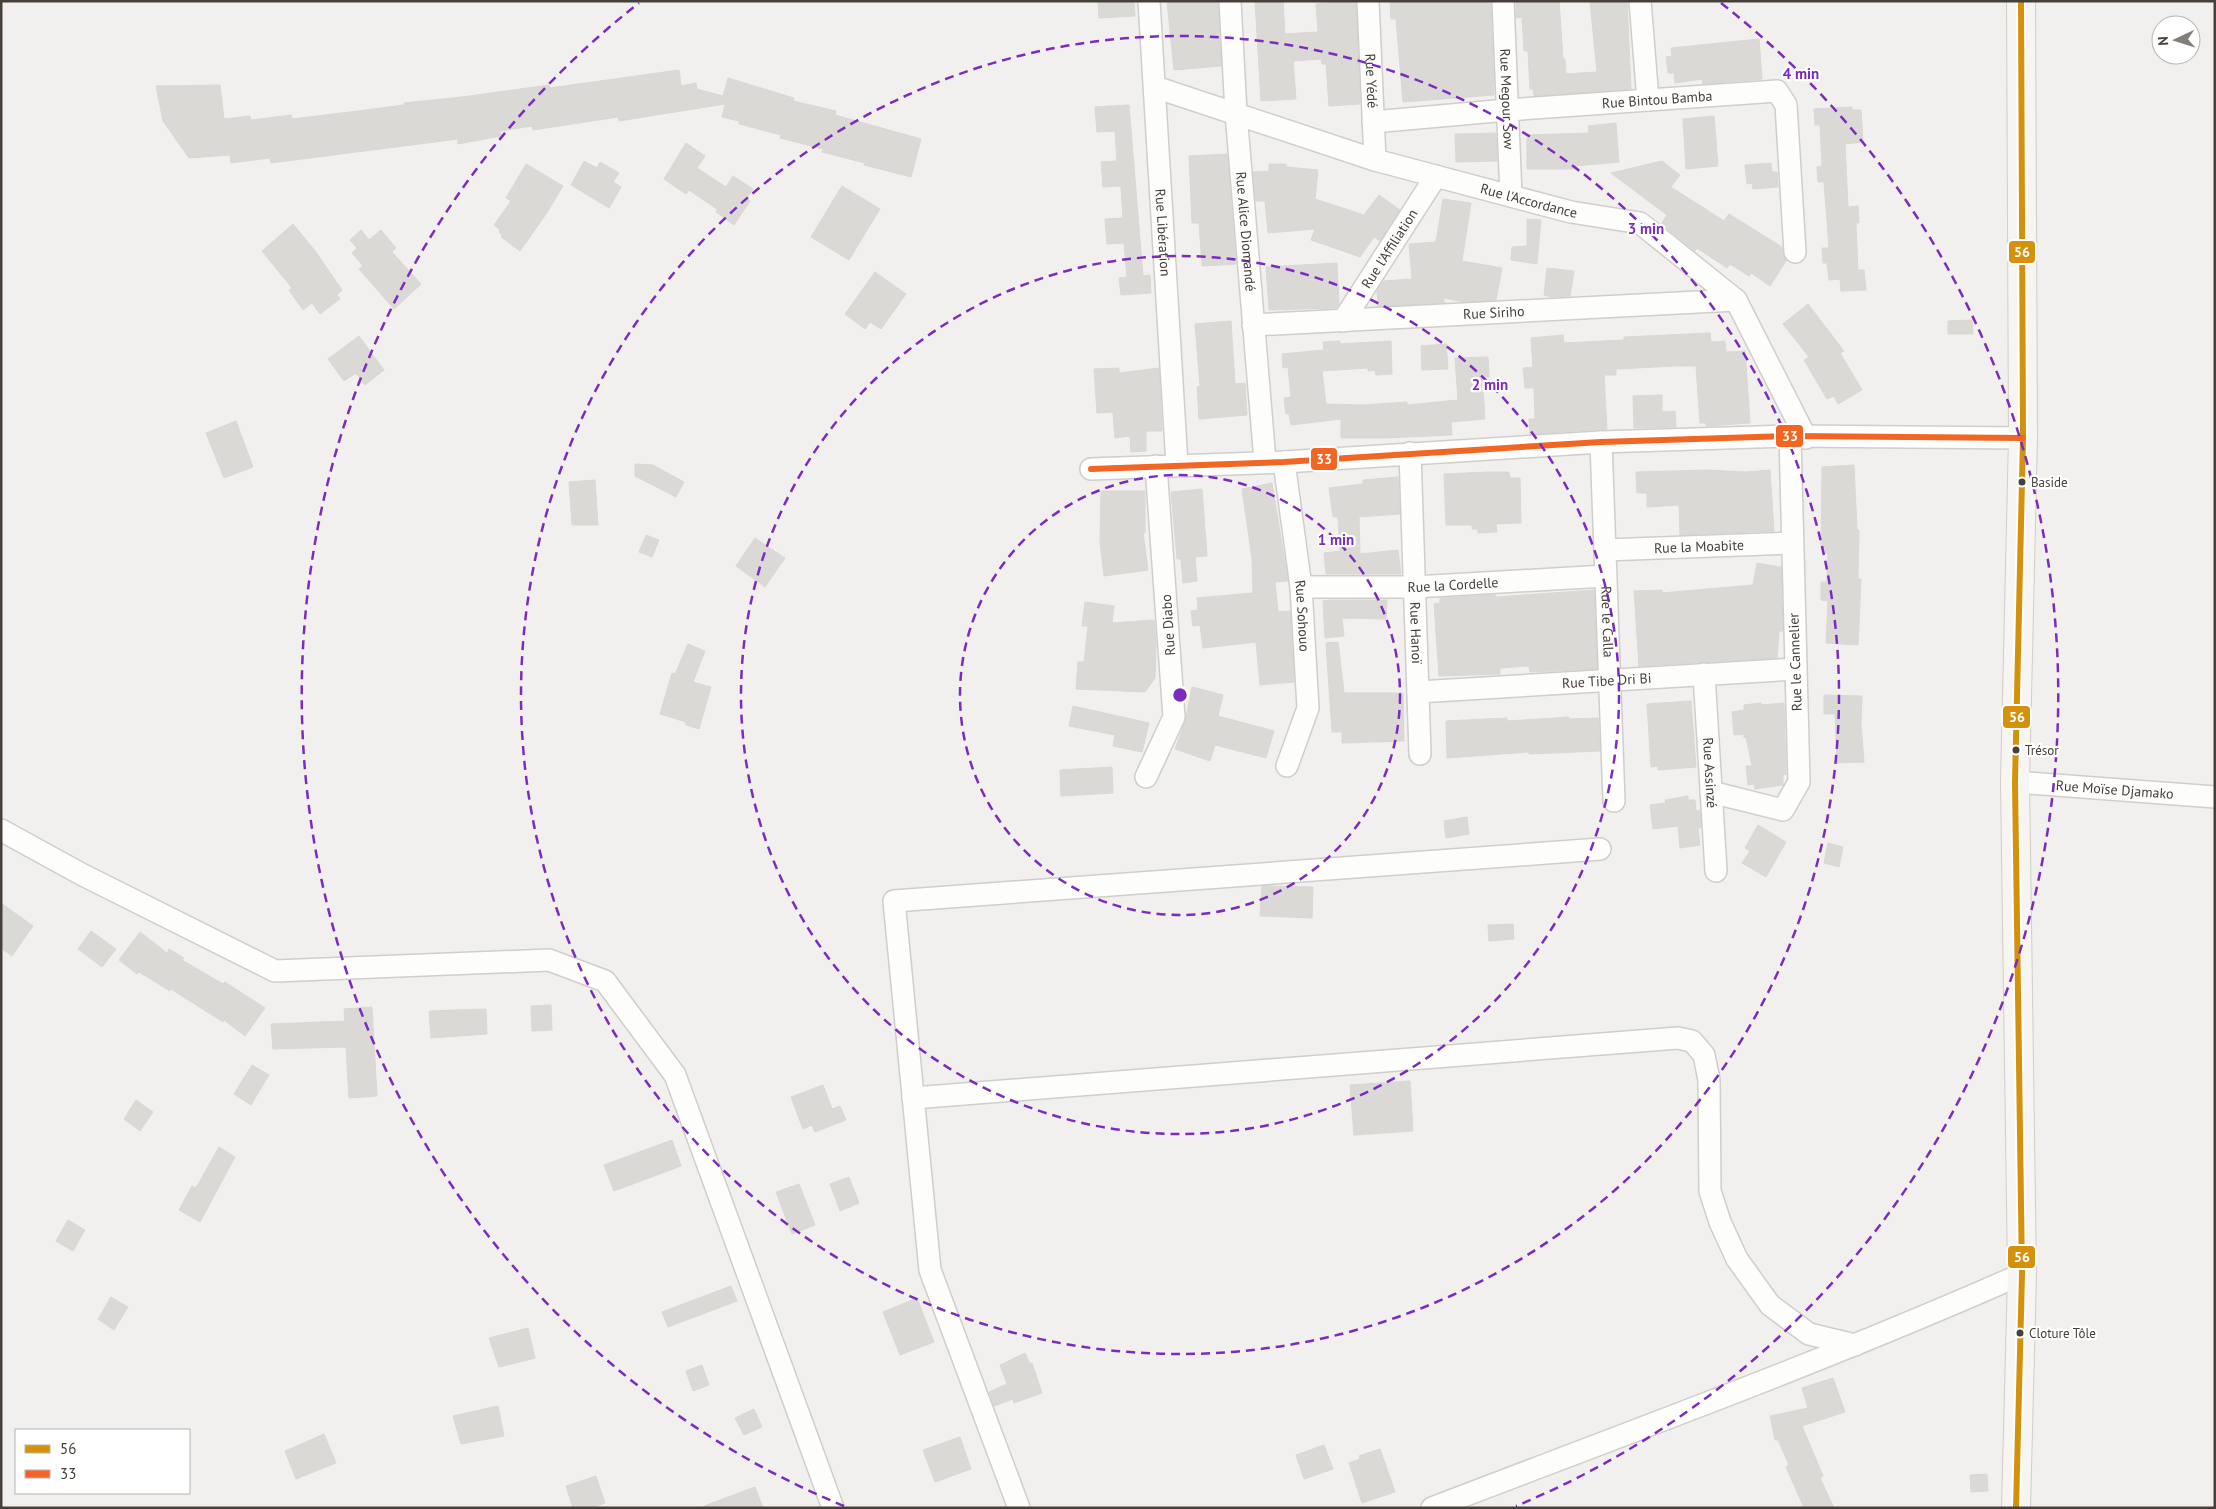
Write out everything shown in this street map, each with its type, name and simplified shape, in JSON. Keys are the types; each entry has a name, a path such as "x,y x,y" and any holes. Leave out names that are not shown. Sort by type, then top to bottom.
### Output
{"street":[{"name":"Rue Libération","path":"1149,1 1155,87 1167,465"},
{"name":"Rue Alice Diomandé","path":"1230,1 1236,113 1253,325 1274,461"},
{"name":"Rue Yédé","path":"1368,1 1375,160"},
{"name":"Rue Megour Sow","path":"1503,1 1510,196"},
{"path":"1640,1 1648,100"},
{"path":"2016,1508 2022,1274 2015,782 2023,438 2021,1"},
{"name":"Rue l'Accordance","path":"1155,87 1375,160 1571,212 1640,223 1736,300 1798,437"},
{"name":"Rue Bintou Bamba","path":"1373,122 1507,110 1777,91 1786,105 1795,252"},
{"name":"Rue l'Affiliation","path":"1343,321 1436,176"},
{"name":"Rue Siriho","path":"1253,325 1736,300"},
{"path":"1091,469 1274,461 1601,442 1798,437 2023,438"},
{"name":"Rue le Cannelier","path":"1711,792 1784,810 1798,782 1792,543 1798,437"},
{"name":"Rue le Calla","path":"1601,442 1608,680 1614,801"},
{"name":"Rue Hanoï","path":"1410,453 1420,754"},
{"name":"Rue Sohouo","path":"1274,461 1301,588 1308,708 1287,766"},
{"name":"Rue Diabo","path":"1146,777 1174,717 1167,465"},
{"name":"Rue la Moabite","path":"1605,550 1792,543"},
{"name":"Rue la Cordelle","path":"1301,588 1415,586 1605,576"},
{"name":"Rue Tibe Dri Bi","path":"1418,692 1795,669"},
{"name":"Rue Assinzé","path":"1704,674 1716,871"},
{"name":"Rue Moïse Djamako","path":"2015,782 2215,797"},
{"path":"1,830 83,875 275,971 549,960 605,981 675,1076 833,1508"},
{"path":"1019,1508 930,1270 894,901 1600,849"},
{"path":"913,1098 1678,1038 1692,1041 1704,1055 1709,1080 1710,1191 1720,1222 1737,1259 1770,1305 1809,1334 1855,1345"},
{"path":"1432,1508 1855,1345 2022,1274"}],"building":[{"path":"1098,1 1134,1 1135,16 1099,18"},
{"path":"1167,1 1218,1 1221,66 1174,70"},
{"path":"1255,1 1283,1 1285,34 1318,32 1316,4 1328,3 1328,1 1356,1 1360,104 1329,106 1326,64 1322,64 1321,59 1293,61 1296,99 1261,101"},
{"path":"1390,1 1491,1 1494,95 1403,102 1396,19 1391,19"},
{"path":"1516,1 1559,1 1563,59 1565,59 1566,74 1597,72 1590,1 1627,1 1631,89 1534,96 1533,89 1530,89 1528,51 1524,51 1522,17 1516,18"},
{"path":"1759,39 1762,79 1703,84 1702,79 1675,83 1674,73 1668,73 1666,57 1672,56 1671,48"},
{"path":"679,70 681,86 696,83 697,89 723,96 728,78 794,98 793,101 836,111 835,115 921,139 911,177 864,165 865,163 822,152 823,149 780,138 781,135 739,124 739,121 722,117 725,104 619,121 618,117 533,130 532,126 500,131 501,136 458,144 458,139 271,163 270,158 231,163 230,155 189,158 163,121 156,86 220,85 224,119 250,116 251,120 291,115 292,119 404,105 404,103 549,85 550,88"},
{"path":"1129,105 1143,276 1150,275 1151,293 1121,295 1119,278 1127,277 1124,243 1107,244 1105,219 1123,218 1121,186 1103,187 1101,162 1117,161 1115,131 1097,132 1095,107"},
{"path":"1852,107 1852,110 1861,110 1863,142 1845,144 1848,207 1858,206 1859,223 1856,223 1858,270 1864,270 1866,290 1841,291 1840,279 1829,280 1827,263 1823,263 1822,248 1829,248 1824,182 1818,182 1817,167 1822,166 1820,125 1815,125 1814,109"},
{"path":"1714,116 1718,166 1686,169 1683,119"},
{"path":"1616,123 1619,162 1575,166 1575,169 1527,169 1527,135 1589,133 1588,126"},
{"path":"1496,133 1497,161 1456,162 1455,134"},
{"path":"686,143 705,156 697,168 726,187 733,176 753,189 747,198 750,201 734,225 716,212 717,209 689,190 686,194 664,179"},
{"path":"1227,154 1236,264 1202,266 1199,223 1192,223 1189,156"},
{"path":"584,161 597,168 600,162 619,173 613,182 621,187 609,208 571,185"},
{"path":"1662,161 1680,175 1671,187 1724,221 1729,214 1782,247 1786,261 1770,286 1751,273 1749,276 1730,264 1727,268 1697,248 1695,251 1661,224 1667,215 1611,173"},
{"path":"1771,163 1772,172 1777,172 1778,187 1753,189 1752,183 1747,184 1745,165"},
{"path":"526,164 563,186 520,251 501,237 500,230 494,225 511,201 506,198"},
{"path":"1269,164 1286,164 1286,167 1318,170 1315,199 1364,215 1379,195 1400,210 1380,241 1374,237 1360,257 1311,240 1315,229 1268,233 1265,201 1256,201 1253,172 1269,171"},
{"path":"842,186 880,209 849,260 811,237"},
{"path":"1443,199 1471,203 1462,261 1502,268 1496,300 1464,302 1444,298 1444,303 1378,306 1377,290 1384,281 1412,279 1409,244 1436,242"},
{"path":"1527,219 1541,220 1537,264 1511,260 1512,247 1527,246"},
{"path":"293,224 316,252 342,290 337,295 340,299 320,314 312,303 303,310 289,290 292,288 262,251"},
{"path":"361,230 369,240 381,230 396,248 392,252 421,284 394,309 359,269 363,266 352,253 357,248 350,240"},
{"path":"1337,263 1339,304 1336,308 1269,310 1266,267"},
{"path":"1547,268 1574,271 1570,296 1551,297 1544,295"},
{"path":"875,272 906,294 881,329 870,322 865,329 845,314"},
{"path":"1808,304 1844,351 1840,353 1862,390 1838,404 1834,396 1827,399 1804,360 1809,357 1783,324"},
{"path":"1972,320 1973,334 1948,334 1948,321"},
{"path":"1231,321 1235,384 1245,383 1247,415 1199,419 1197,387 1200,386 1195,324"},
{"path":"1710,333 1711,342 1725,341 1726,352 1745,351 1750,423 1706,426 1706,423 1700,423 1696,366 1616,369 1616,375 1604,375 1607,429 1530,434 1529,419 1535,419 1534,388 1525,388 1523,368 1533,367 1531,338 1563,335 1564,343 1624,340 1624,337"},
{"path":"359,336 384,370 365,385 356,373 344,381 328,359"},
{"path":"1340,341 1340,344 1391,341 1392,374 1376,375 1375,370 1368,371 1368,368 1322,371 1326,404 1363,405 1407,402 1407,405 1458,400 1455,358 1488,357 1489,377 1482,377 1485,419 1451,422 1452,435 1385,438 1341,438 1341,419 1291,425 1289,414 1286,414 1284,398 1291,397 1288,367 1283,368 1282,354 1324,350 1323,342"},
{"path":"1446,344 1448,369 1422,370 1421,346"},
{"path":"1119,368 1119,373 1159,368 1162,431 1146,431 1146,451 1131,452 1130,436 1115,438 1113,412 1097,413 1094,369"},
{"path":"1662,395 1662,412 1675,411 1676,427 1634,428 1633,396"},
{"path":"236,421 253,467 224,478 206,433"},
{"path":"635,464 653,465 684,482 676,497 635,476"},
{"path":"1854,465 1857,530 1859,530 1858,579 1861,579 1858,645 1826,643 1828,601 1821,600 1821,582 1827,582 1828,553 1825,553 1825,549 1821,549 1822,467"},
{"path":"1708,470 1746,472 1770,470 1774,531 1680,535 1679,505 1647,507 1647,493 1637,493 1636,472"},
{"path":"1509,472 1510,478 1520,478 1521,523 1496,524 1497,532 1478,533 1478,529 1472,529 1472,525 1446,525 1444,474"},
{"path":"1398,477 1400,514 1359,517 1360,554 1398,550 1401,574 1326,574 1324,553 1340,551 1338,517 1333,517 1329,488 1363,484 1363,480"},
{"path":"595,480 598,525 572,525 569,482"},
{"path":"1272,483 1288,581 1275,582 1278,612 1290,611 1294,682 1260,685 1256,642 1203,648 1200,625 1193,626 1191,611 1198,610 1197,598 1253,593 1252,559 1242,489"},
{"path":"1202,489 1207,556 1195,557 1197,581 1183,583 1181,559 1177,559 1171,492"},
{"path":"1101,491 1145,491 1145,533 1143,532 1148,570 1104,576 1100,542"},
{"path":"646,535 659,540 652,557 639,552"},
{"path":"755,538 785,558 765,587 736,566"},
{"path":"1757,563 1781,567 1783,631 1779,631 1777,658 1639,666 1634,591 1662,590 1662,593 1753,585"},
{"path":"1594,590 1597,669 1530,672 1529,666 1500,668 1500,674 1439,676 1434,604 1440,603 1440,598 1495,595 1496,597"},
{"path":"1387,600 1386,619 1342,618 1344,636 1325,638 1323,601"},
{"path":"1085,602 1114,606 1112,623 1154,620 1156,644 1155,678 1145,692 1076,689 1078,662 1084,662 1088,626 1082,626"},
{"path":"1338,642 1344,693 1403,693 1404,741 1342,743 1342,732 1332,732 1326,643"},
{"path":"688,644 705,651 693,682 711,687 699,729 686,725 686,722 660,714 672,673 675,674"},
{"path":"1192,687 1223,695 1218,716 1274,731 1266,758 1215,745 1210,761 1175,749 1185,722"},
{"path":"1824,695 1862,696 1861,724 1864,762 1837,763 1835,714 1824,714"},
{"path":"1691,701 1696,767 1658,770 1658,766 1651,767 1647,704"},
{"path":"1761,703 1762,705 1784,703 1786,774 1783,775 1783,785 1755,789 1754,784 1748,785 1746,766 1752,766 1746,737 1744,738 1744,734 1734,735 1732,712 1744,710 1744,705"},
{"path":"1073,706 1149,723 1142,752 1113,746 1115,735 1069,726"},
{"path":"1569,717 1569,719 1598,718 1600,751 1529,754 1529,752 1447,758 1446,721 1507,718 1507,721"},
{"path":"1112,767 1113,793 1061,796 1060,770"},
{"path":"1688,796 1688,800 1695,800 1696,811 1700,810 1701,828 1698,828 1700,845 1680,848 1678,826 1653,829 1650,805 1666,803 1665,800"},
{"path":"1467,817 1469,834 1446,838 1444,821"},
{"path":"1758,825 1786,842 1766,877 1742,863 1750,851 1745,848"},
{"path":"1828,843 1843,847 1839,867 1824,863"},
{"path":"1262,886 1313,887 1312,918 1260,916"},
{"path":"1,903 33,926 12,956 1,948"},
{"path":"1513,924 1514,939 1489,941 1488,925"},
{"path":"91,931 116,949 102,967 78,949"},
{"path":"140,932 167,953 169,949 184,958 182,960 223,984 225,982 265,1008 245,1036 224,1020 223,1022 171,989 170,991 139,972 137,974 119,960"},
{"path":"551,1005 552,1030 532,1031 531,1006"},
{"path":"372,1007 377,1096 349,1098 346,1047 273,1049 271,1024 345,1021 344,1009"},
{"path":"486,1009 487,1034 431,1038 429,1011"},
{"path":"252,1065 269,1075 251,1105 234,1094"},
{"path":"1410,1081 1413,1131 1354,1135 1350,1085"},
{"path":"823,1085 832,1109 840,1106 846,1120 815,1132 812,1125 803,1129 791,1097"},
{"path":"136,1100 153,1112 140,1131 124,1119"},
{"path":"672,1140 681,1166 614,1191 604,1165"},
{"path":"219,1147 235,1157 200,1222 179,1210 192,1186 196,1188"},
{"path":"849,1177 859,1203 840,1211 830,1184"},
{"path":"799,1184 815,1225 792,1234 776,1192"},
{"path":"68,1220 85,1230 73,1251 56,1241"},
{"path":"731,1286 737,1301 668,1327 662,1312"},
{"path":"111,1297 128,1307 114,1330 98,1319"},
{"path":"917,1298 934,1342 900,1355 883,1312"},
{"path":"528,1328 535,1358 499,1367 489,1338"},
{"path":"1025,1353 1030,1364 1032,1363 1042,1393 1014,1403 1013,1399 994,1406 989,1392 1007,1384 1000,1365"},
{"path":"702,1365 709,1385 693,1391 686,1371"},
{"path":"1833,1378 1845,1412 1802,1426 1823,1476 1820,1478 1834,1508 1804,1508 1786,1467 1789,1465 1778,1440 1775,1440 1770,1416 1808,1408 1802,1388"},
{"path":"498,1406 504,1436 461,1444 453,1416"},
{"path":"754,1409 762,1427 744,1435 735,1418"},
{"path":"324,1434 336,1463 296,1479 285,1451"},
{"path":"960,1437 971,1469 935,1482 923,1450"},
{"path":"1324,1445 1333,1469 1304,1479 1296,1455"},
{"path":"1380,1449 1395,1492 1362,1503 1349,1463 1360,1459 1359,1456"},
{"path":"1987,1474 1988,1491 1971,1492 1970,1475"},
{"path":"596,1476 605,1503 591,1508 573,1508 566,1486"},
{"path":"755,1487 763,1508 704,1508 704,1506"}],"transit line":[{"name":"56","path":"2016,1508 2022,1274 2015,782 2023,438 2021,1"},
{"name":"33","path":"1091,469 1284,462 1601,442 1790,436 2023,438"}],"place":[{"name":"Baside","path":"2022,482"},
{"name":"Trésor","path":"2016,750"},
{"name":"Cloture Tôle","path":"2020,1333"}]}
